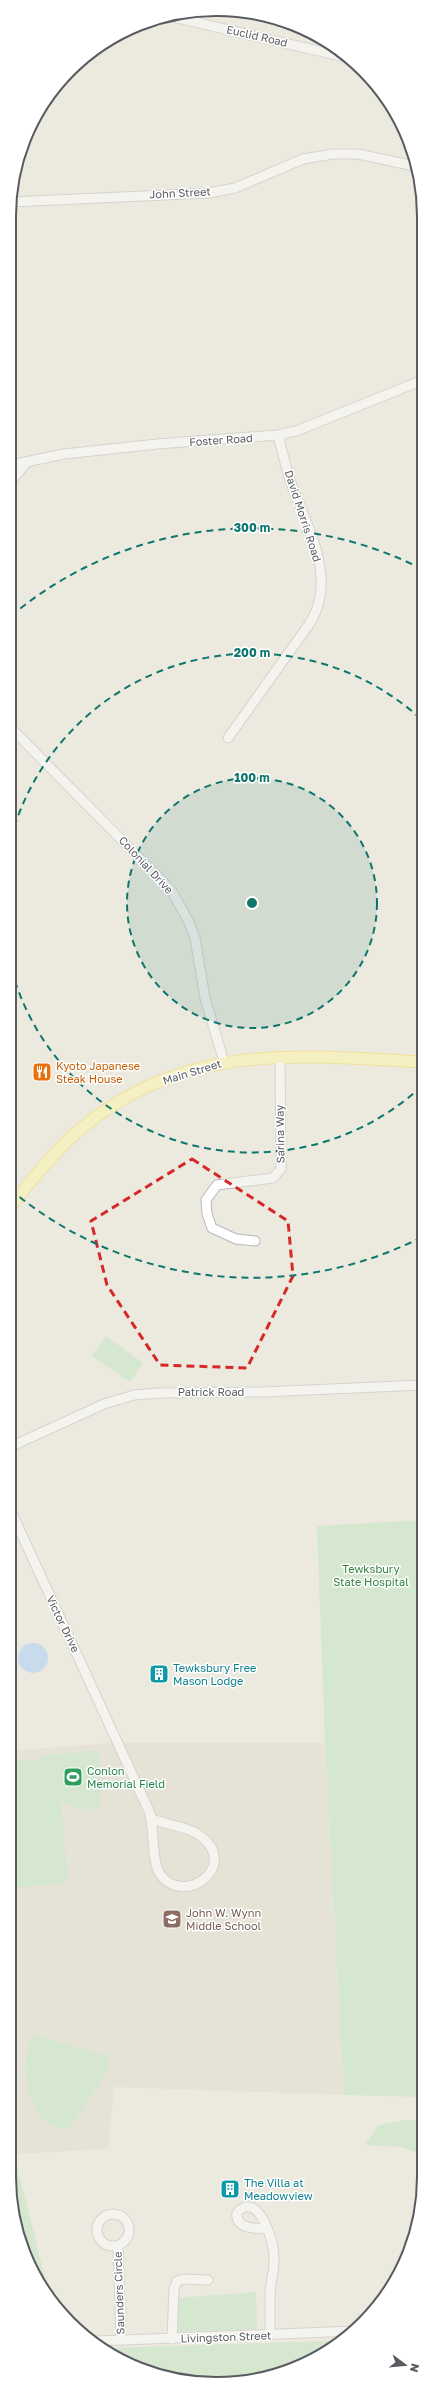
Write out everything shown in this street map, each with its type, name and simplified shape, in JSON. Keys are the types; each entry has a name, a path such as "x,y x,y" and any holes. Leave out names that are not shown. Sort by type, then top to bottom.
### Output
{"main road":[{"name":"Main Street","path":"16,1201 64,1145 97,1116 154,1083 224,1062 280,1057 417,1062"}],"street":[{"name":"Euclid Road","path":"184,19 335,55"},
{"name":"John Street","path":"16,202 209,193 235,188 298,162 333,154 358,154 410,165"},
{"name":"Foster Road","path":"16,464 64,454 157,444 278,435 296,431 417,382"},
{"name":"David Morris Road","path":"228,738 310,623 316,612 321,597 321,575 317,554 291,481 278,435"},
{"path":"16,476 27,462"},
{"name":"Colonial Drive","path":"16,733 171,890 189,922 195,938 205,998 224,1062"},
{"name":"Sarina Way","path":"255,1241 236,1239 212,1228 207,1214 206,1200 217,1185 273,1178 281,1169 280,1057"},
{"name":"Patrick Road","path":"16,1444 104,1404 134,1395 159,1393 263,1392 417,1385"},
{"name":"Victor Drive","path":"16,1522 152,1819 156,1861 160,1873 166,1881 182,1885 193,1886 204,1881 211,1874 214,1860 211,1847 203,1837 188,1829 173,1827 152,1819"},
{"path":"267,2228 274,2257 270,2294 270,2335"},
{"name":"Saunders Circle","path":"118,2246 121,2340"},
{"path":"172,2339 174,2289 177,2281 184,2279 208,2280"},
{"name":"Livingston Street","path":"103,2342 344,2331"}],"highlighted area":[{"path":"192,1159 288,1221 293,1276 247,1368 160,1365 107,1285 91,1221"}],"shaded area":[{"name":"John W. Wynn Middle School","path":"111,1743 325,1743 344,2095 114,2087 108,2149 16,2154 16,1750"}],"green space":[{"path":"106,1336 143,1363 130,1382 92,1356"},
{"name":"Tewksbury State Hospital","path":"417,1520 417,2097 344,2095 325,1743 317,1526"},
{"path":"98,1750 101,1810 74,1808 61,1801 68,1883 16,1887 16,1761 42,1759 42,1756"},
{"path":"36,2035 106,2056 109,2059 108,2071 68,2130 56,2128 47,2123 34,2104 29,2092 25,2067 26,2056 31,2042"},
{"path":"406,2120 417,2120 417,2152 400,2147 365,2145 378,2125"},
{"path":"16,2162 46,2282 31,2253 20,2216 16,2190"},
{"path":"256,2292 257,2329 177,2332 175,2298"},
{"path":"331,2341 293,2362 256,2373 230,2377 203,2377 177,2373 140,2362 113,2348"}],"water":[{"path":"33,1643 39,1644 47,1652 47,1664 39,1672 33,1673 27,1672 19,1664 18,1658 19,1652 27,1644"}],"place":[{"name":"Kyoto Japanese Steak House","path":"42,1072"},
{"name":"Tewksbury Free Mason Lodge","path":"159,1674"},
{"name":"Conlon Memorial Field","path":"73,1777"},
{"name":"John W. Wynn Middle School","path":"172,1919"},
{"name":"The Villa at Meadowview","path":"230,2189"}]}
